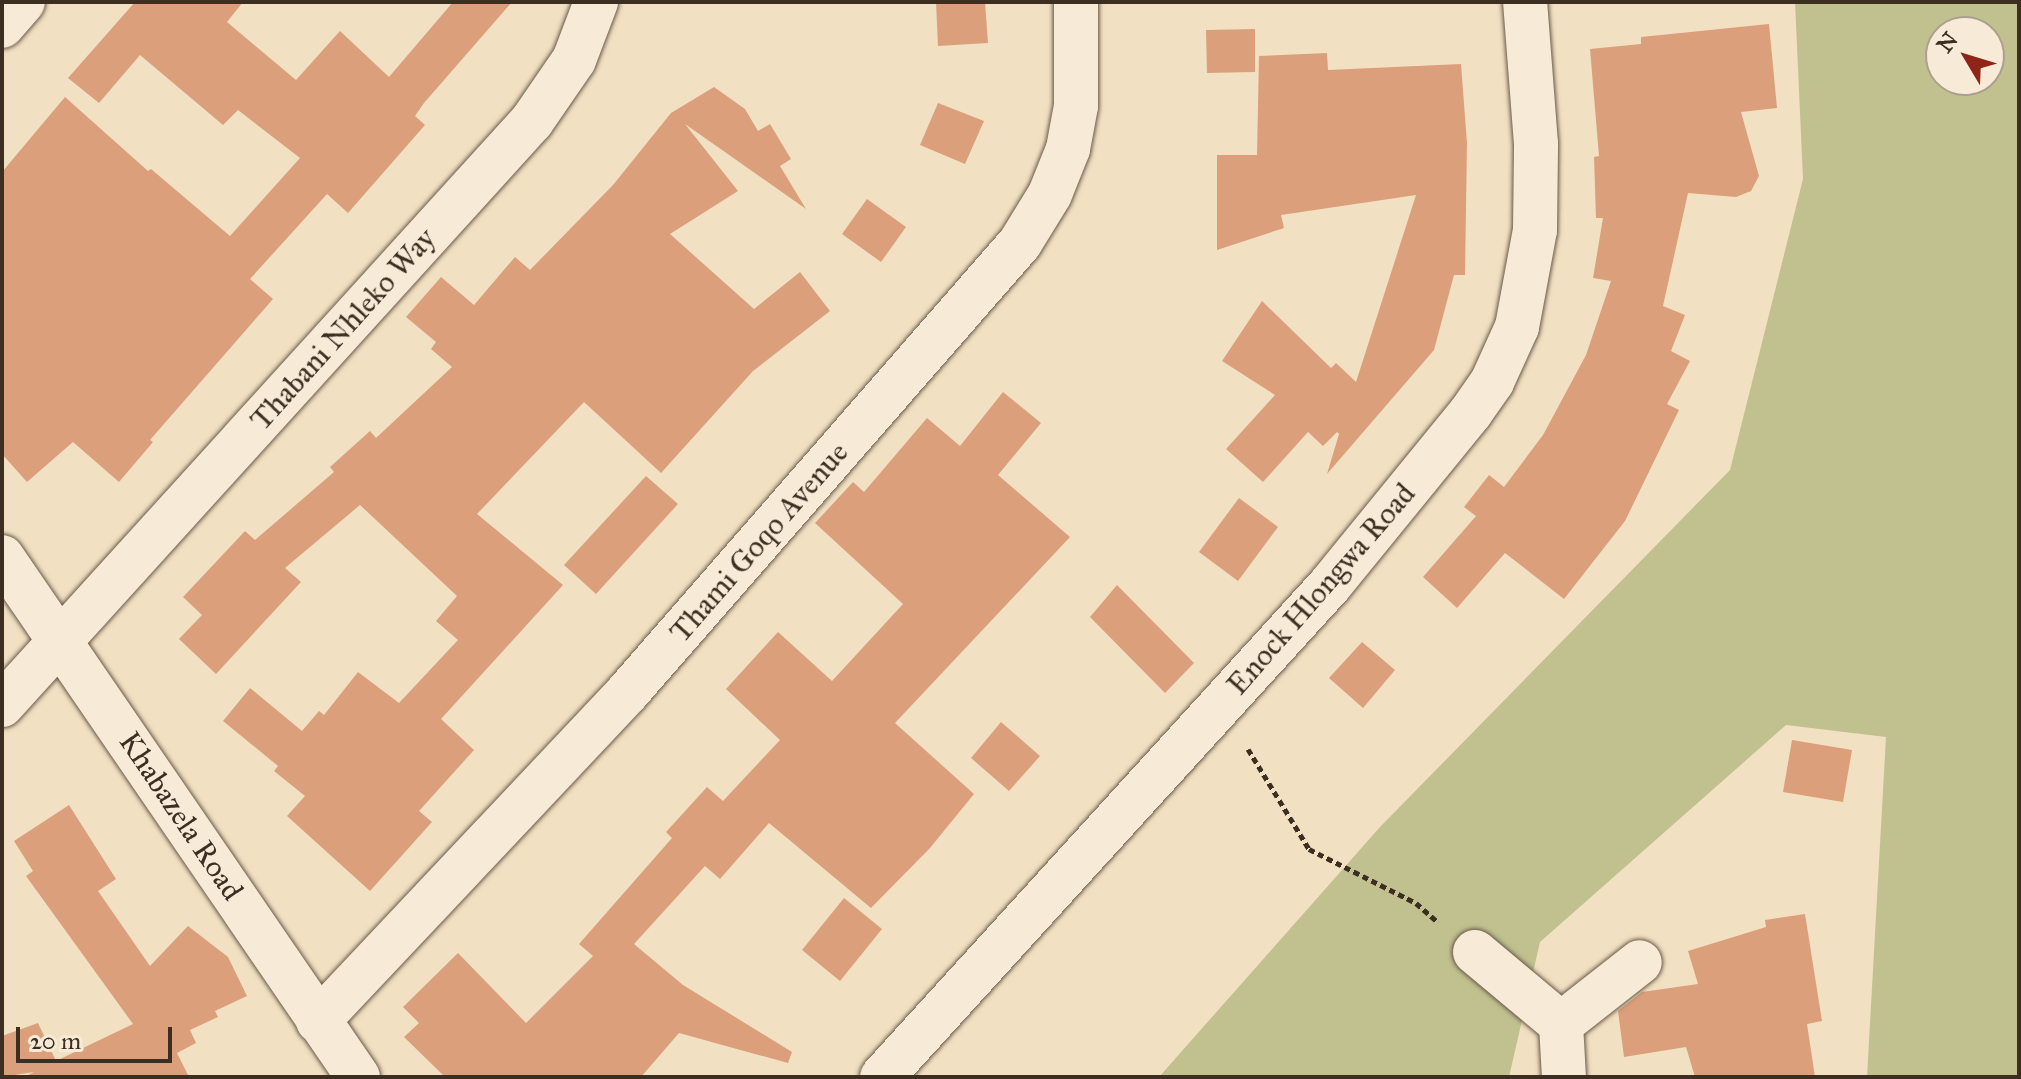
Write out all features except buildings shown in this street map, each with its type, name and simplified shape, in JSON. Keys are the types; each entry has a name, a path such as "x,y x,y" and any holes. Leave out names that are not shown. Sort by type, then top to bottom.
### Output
{"street":[{"path":"2,26 23,2"},
{"name":"Thabani Nhleko Way","path":"2,705 60,637 126,569 532,121 574,60 596,2"},
{"name":"Thami Goqo Avenue","path":"318,1021 627,693 1020,243 1050,194 1068,149 1076,106 1076,2"},
{"name":"Enock Hlongwa Road","path":"882,1077 1330,585 1492,382 1517,327 1535,230 1536,144 1525,2"},
{"name":"Khabazela Road","path":"2,557 60,637 358,1077"},
{"path":"1475,952 1561,1024 1564,1077"},
{"path":"1561,1024 1640,962"}],"path":[{"path":"1200,727 1250,751 1309,849 1416,903 1475,952"}],"green space":[{"path":"1795,2 2019,2 2019,1077 1867,1077 1886,737 1786,725 1540,942 1509,1077 1159,1077 1380,827 1730,470 1803,179"}]}
